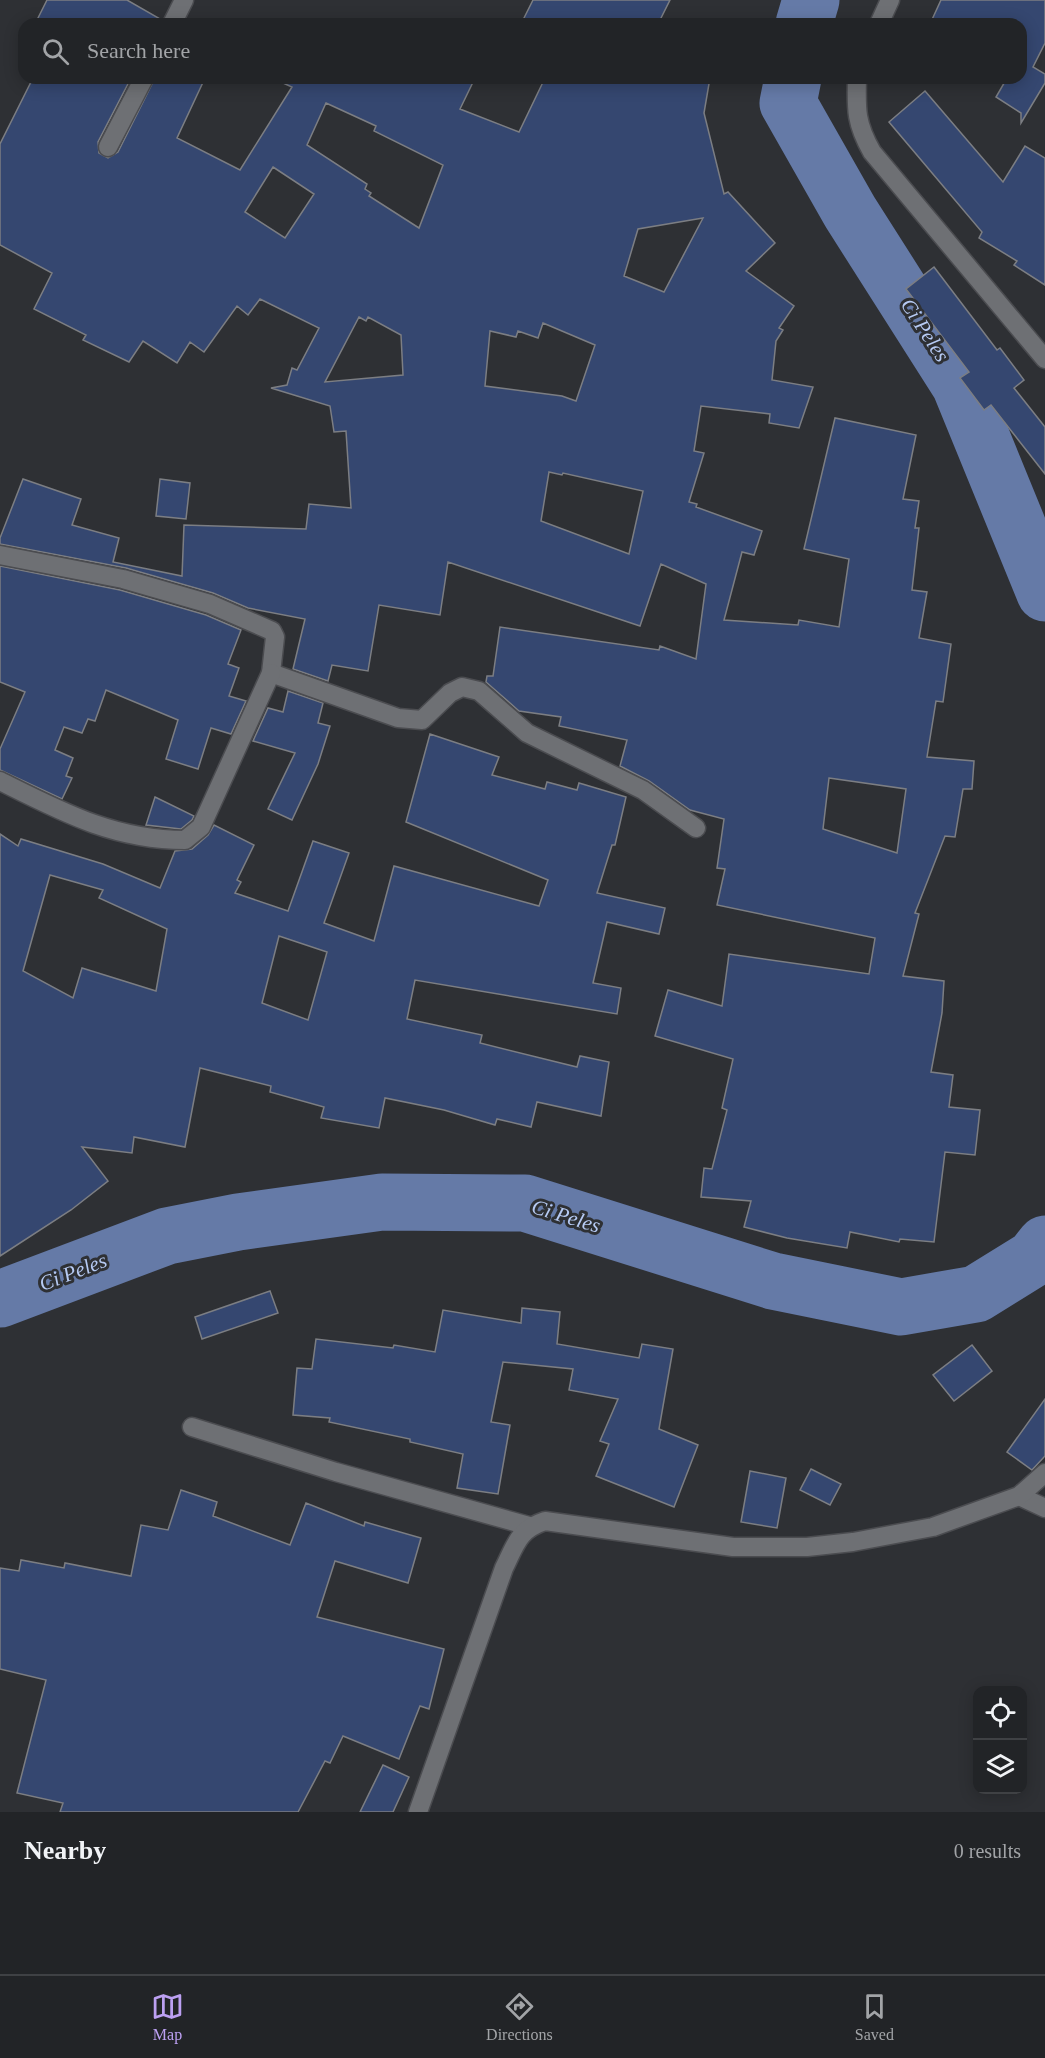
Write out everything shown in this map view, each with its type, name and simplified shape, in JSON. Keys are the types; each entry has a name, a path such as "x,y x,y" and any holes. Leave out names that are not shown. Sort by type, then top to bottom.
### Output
{"street":[{"path":"175,18 184,0"},
{"path":"882,18 890,0"},
{"path":"108,147 141,84"},
{"path":"857,84 856,102 860,131 872,152 1045,358"},
{"path":"0,555 123,579 210,604 272,631 275,637 271,672 201,826 185,840 145,839 81,821 0,781"},
{"path":"271,672 410,720 423,720 456,689 462,687 479,691 527,733 643,790 696,828"},
{"path":"192,1427 336,1472 529,1526"},
{"path":"418,1812 504,1568 520,1534 529,1526 545,1521 733,1547 807,1547 854,1542 933,1527 1019,1496 1045,1473"},
{"path":"1019,1496 1045,1508"}],"building":[{"path":"47,0 127,0 158,18 38,18"},
{"path":"533,0 670,0 661,18 524,18"},
{"path":"941,0 1045,0 1045,43 1033,67 1045,74 1045,83 1021,123 1021,113 996,97 1004,84 1027,84 1027,18 933,18"},
{"path":"30,84 128,84 98,142 99,153 108,158 118,152 152,84 202,84 177,138 240,170 292,87 285,84 472,84 460,109 519,132 542,84 709,84 704,113 724,194 728,192 775,243 746,271 794,306 779,328 783,330 776,341 772,380 813,387 799,428 769,423 770,414 701,406 694,451 704,453 689,502 697,504 696,507 762,531 754,555 742,552 724,620 798,625 799,620 839,627 849,559 804,549 835,418 916,435 903,499 919,501 915,528 919,528 912,590 927,592 919,638 951,644 943,702 936,701 927,757 974,761 972,789 963,789 955,837 945,836 915,913 919,914 903,976 944,981 942,1013 931,1072 953,1075 949,1107 980,1110 975,1155 945,1152 934,1242 900,1239 899,1242 850,1232 847,1248 787,1238 744,1227 751,1201 701,1197 704,1168 712,1169 727,1110 722,1108 733,1059 655,1036 668,990 722,1006 729,954 869,974 875,938 717,905 725,869 717,868 724,819 690,810 649,781 620,766 627,740 559,726 561,717 519,711 486,682 487,676 493,676 500,627 659,650 660,646 696,659 706,584 661,564 640,626 448,562 440,615 379,605 368,671 332,665 328,681 293,669 305,619 248,608 213,593 126,568 0,544 0,538 23,479 81,499 72,525 119,538 113,562 182,576 184,525 306,529 309,504 351,508 346,431 334,432 330,406 271,388 287,385 292,368 297,370 319,328 260,299 248,315 237,306 204,352 190,342 177,363 143,341 129,362 83,340 86,335 34,309 52,273 0,245 0,144","holes":["326,103 376,126 374,131 443,165 419,228 369,196 371,193 365,189 367,184 307,145","273,167 314,194 285,238 245,212","703,218 664,292 624,276 638,229","359,317 366,321 368,317 401,335 403,375 325,382","543,323 595,345 576,401 562,396 485,386 490,331 516,337 518,331 538,338","549,472 643,491 629,554 541,521","829,778 906,789 897,853 823,829"]},
{"path":"925,91 1003,182 1025,146 1045,158 1045,285 1014,265 1017,261 979,238 982,232 889,122"},
{"path":"934,267 997,350 1000,348 1024,380 1014,388 1045,427 1045,474 991,405 984,410 960,378 969,372 906,289"},
{"path":"160,479 190,483 186,519 156,516"},
{"path":"0,566 120,590 206,615 241,630 228,664 239,668 229,696 246,701 231,734 211,728 198,769 166,759 178,720 106,690 95,721 88,719 82,733 64,727 55,750 73,758 66,776 72,778 62,799 0,770 0,749 25,692 0,682"},
{"path":"288,691 323,703 318,723 330,726 318,764 292,820 268,809 295,753 253,741 268,708 283,712"},
{"path":"430,734 499,757 492,775 545,789 547,782 577,790 579,783 626,797 615,845 612,845 597,893 665,908 659,934 607,922 593,983 621,988 617,1014 415,980 407,1019 482,1035 480,1043 577,1067 580,1056 609,1062 601,1116 537,1102 531,1127 497,1119 495,1125 444,1110 385,1098 379,1128 321,1118 324,1107 270,1092 271,1086 200,1068 185,1147 134,1137 132,1153 82,1147 108,1181 71,1210 0,1256 0,834 18,846 21,839 103,864 160,888 175,851 192,849 208,835 214,825 254,845 237,880 241,882 235,893 288,911 313,841 349,853 324,923 374,941 394,866 539,906 548,880 406,822","holes":["50,875 103,890 99,898 167,929 156,991 82,968 73,998 23,971","279,936 327,952 308,1020 262,1003"]},
{"path":"155,797 194,816 192,820 181,829 146,825"},
{"path":"270,1291 278,1313 202,1339 195,1317"},
{"path":"522,1308 560,1312 557,1344 639,1358 642,1344 673,1349 659,1429 698,1445 674,1507 596,1476 609,1444 600,1441 618,1399 569,1390 573,1369 503,1362 491,1422 510,1425 498,1494 457,1488 463,1454 410,1442 410,1439 329,1422 330,1418 293,1415 297,1368 312,1369 316,1339 393,1348 394,1345 435,1352 443,1310 521,1323"},
{"path":"972,1345 992,1371 954,1401 933,1375"},
{"path":"1045,1399 1045,1456 1032,1470 1007,1452"},
{"path":"811,1469 841,1484 830,1505 800,1490"},
{"path":"750,1471 786,1478 777,1528 741,1522"},
{"path":"181,1490 217,1502 213,1516 290,1545 306,1503 364,1526 365,1522 421,1538 408,1583 335,1561 317,1617 444,1649 429,1709 420,1706 399,1759 343,1736 330,1763 325,1761 298,1812 60,1812 63,1803 17,1793 46,1680 0,1669 0,1568 19,1571 21,1560 64,1568 65,1563 131,1576 141,1525 168,1530"},
{"path":"383,1765 409,1777 393,1812 360,1812"}],"waterway":[{"name":"Ci Peles","path":"806,18 811,0"},
{"name":"Ci Peles","path":"792,84 788,103 850,212 960,385 1045,593"},
{"name":"Ci Peles","path":"0,1299 167,1236 238,1222 382,1202 525,1203 773,1281 901,1307 976,1294 1034,1258 1045,1244"}]}
